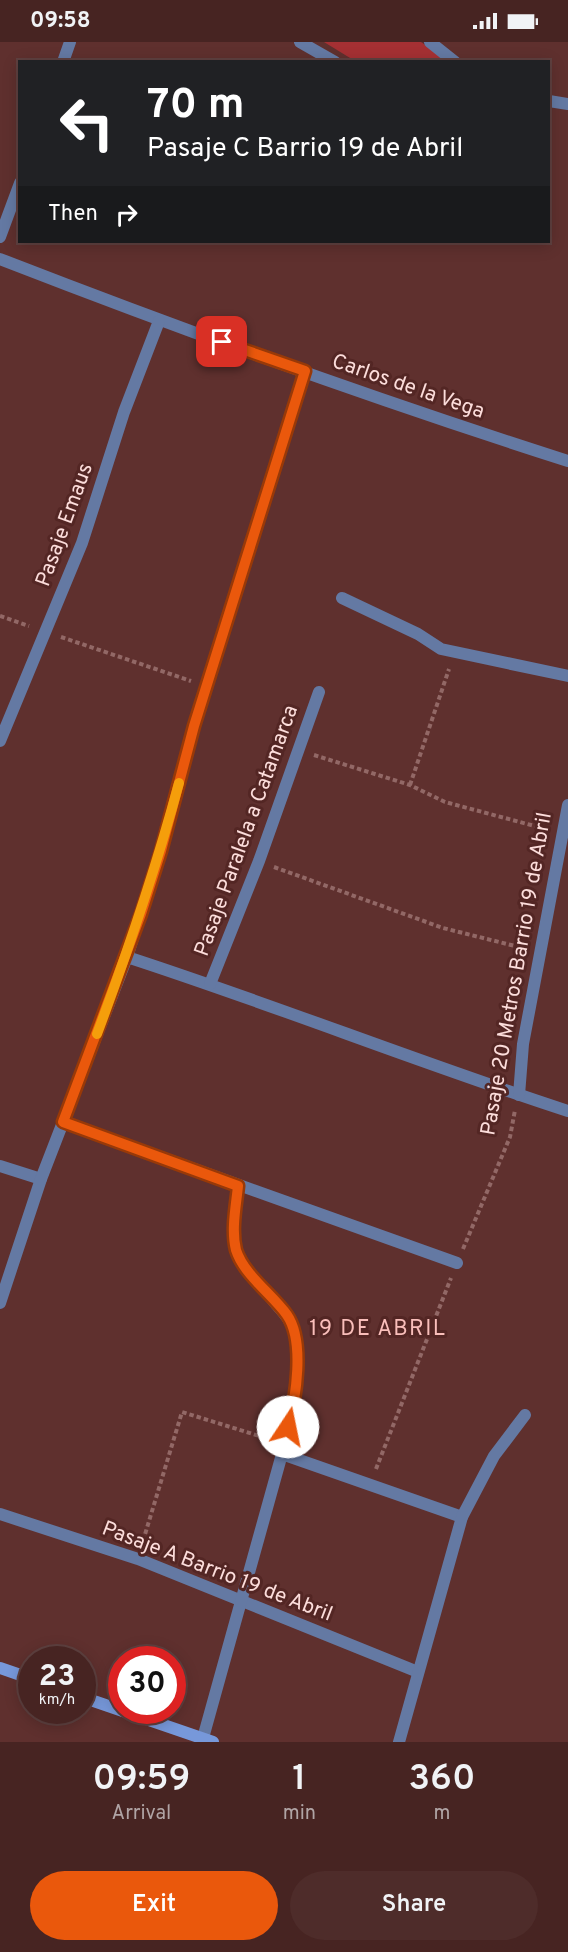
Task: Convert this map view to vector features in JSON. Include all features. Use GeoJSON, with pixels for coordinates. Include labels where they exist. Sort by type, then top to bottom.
{"type":"FeatureCollection","features":[{"type":"Feature","properties":{"kind":"main road"},"geometry":{"type":"LineString","coordinates":[[0,1668],[18,1674]]}},
{"type":"Feature","properties":{"kind":"main road"},"geometry":{"type":"LineString","coordinates":[[96,1702],[208,1740]]}},
{"type":"Feature","properties":{"kind":"street"},"geometry":{"type":"LineString","coordinates":[[64,60],[70,42]]}},
{"type":"Feature","properties":{"kind":"street"},"geometry":{"type":"LineString","coordinates":[[300,42],[332,60]]}},
{"type":"Feature","properties":{"kind":"street"},"geometry":{"type":"LineString","coordinates":[[430,42],[452,60]]}},
{"type":"Feature","properties":{"kind":"street"},"geometry":{"type":"LineString","coordinates":[[550,101],[568,104]]}},
{"type":"Feature","properties":{"kind":"street"},"geometry":{"type":"LineString","coordinates":[[0,237],[18,188]]}},
{"type":"Feature","properties":{"kind":"street","name":"Carlos de la Vega"},"geometry":{"type":"LineString","coordinates":[[0,259],[159,321],[305,371],[417,413],[568,461]]}},
{"type":"Feature","properties":{"kind":"street","name":"Pasaje Emaus"},"geometry":{"type":"LineString","coordinates":[[0,741],[82,543],[124,412],[159,321]]}},
{"type":"Feature","properties":{"kind":"street"},"geometry":{"type":"LineString","coordinates":[[0,1303],[41,1179],[127,957],[161,851],[194,726],[305,371]]}},
{"type":"Feature","properties":{"kind":"street"},"geometry":{"type":"LineString","coordinates":[[342,598],[454,654],[568,676]]}},
{"type":"Feature","properties":{"kind":"street","name":"Pasaje Paralela a Catamarca"},"geometry":{"type":"LineString","coordinates":[[210,984],[260,861],[319,692]]}},
{"type":"Feature","properties":{"kind":"street","name":"Pasaje 20 Metros Barrio 19 de Abril"},"geometry":{"type":"LineString","coordinates":[[519,1095],[523,1044],[568,805]]}},
{"type":"Feature","properties":{"kind":"street"},"geometry":{"type":"LineString","coordinates":[[127,957],[210,984],[568,1111]]}},
{"type":"Feature","properties":{"kind":"street"},"geometry":{"type":"LineString","coordinates":[[63,1122],[457,1263]]}},
{"type":"Feature","properties":{"kind":"street"},"geometry":{"type":"LineString","coordinates":[[0,1166],[41,1179]]}},
{"type":"Feature","properties":{"kind":"street"},"geometry":{"type":"LineString","coordinates":[[208,1740],[240,1599],[293,1411],[297,1368],[294,1331],[287,1315],[272,1300],[236,1249],[234,1225],[238,1186]]}},
{"type":"Feature","properties":{"kind":"street"},"geometry":{"type":"LineString","coordinates":[[399,1742],[462,1517],[494,1456],[525,1415]]}},
{"type":"Feature","properties":{"kind":"street"},"geometry":{"type":"LineString","coordinates":[[283,1449],[370,1484],[462,1517]]}},
{"type":"Feature","properties":{"kind":"street","name":"Pasaje A Barrio 19 de Abril"},"geometry":{"type":"LineString","coordinates":[[0,1514],[138,1559],[418,1672]]}},
{"type":"Feature","properties":{"kind":"path"},"geometry":{"type":"LineString","coordinates":[[0,616],[90,649],[208,687]]}},
{"type":"Feature","properties":{"kind":"path"},"geometry":{"type":"LineString","coordinates":[[410,785],[454,654]]}},
{"type":"Feature","properties":{"kind":"path"},"geometry":{"type":"LineString","coordinates":[[299,750],[410,785],[445,801],[561,833]]}},
{"type":"Feature","properties":{"kind":"path"},"geometry":{"type":"LineString","coordinates":[[260,861],[443,928],[540,952]]}},
{"type":"Feature","properties":{"kind":"path","name":"Pasaje 20 Metros Barrio 19 de Abril"},"geometry":{"type":"LineString","coordinates":[[370,1484],[457,1263],[510,1137],[519,1095]]}},
{"type":"Feature","properties":{"kind":"path"},"geometry":{"type":"LineString","coordinates":[[138,1559],[182,1412],[283,1449]]}},
{"type":"Feature","properties":{"kind":"shaded area"},"geometry":{"type":"Polygon","coordinates":[[[324,42],[421,42],[446,60],[353,60],[324,42]]]}},
{"type":"Feature","properties":{"kind":"slow traffic"},"geometry":{"type":"LineString","coordinates":[[97,1034],[127,957],[161,851],[179,783]]}},
{"type":"Feature","properties":{"kind":"district","name":"19 DE ABRIL"},"geometry":{"type":"Point","coordinates":[378,1329]}},
{"type":"Feature","properties":{"kind":"route"},"geometry":{"type":"LineString","coordinates":[[222,342],[305,371],[194,726],[161,851],[141,914],[127,957],[63,1122],[93,1131],[238,1186],[234,1225],[236,1249],[240,1258],[272,1300],[287,1315],[294,1331],[297,1368],[293,1411],[288,1427]]}}]}
